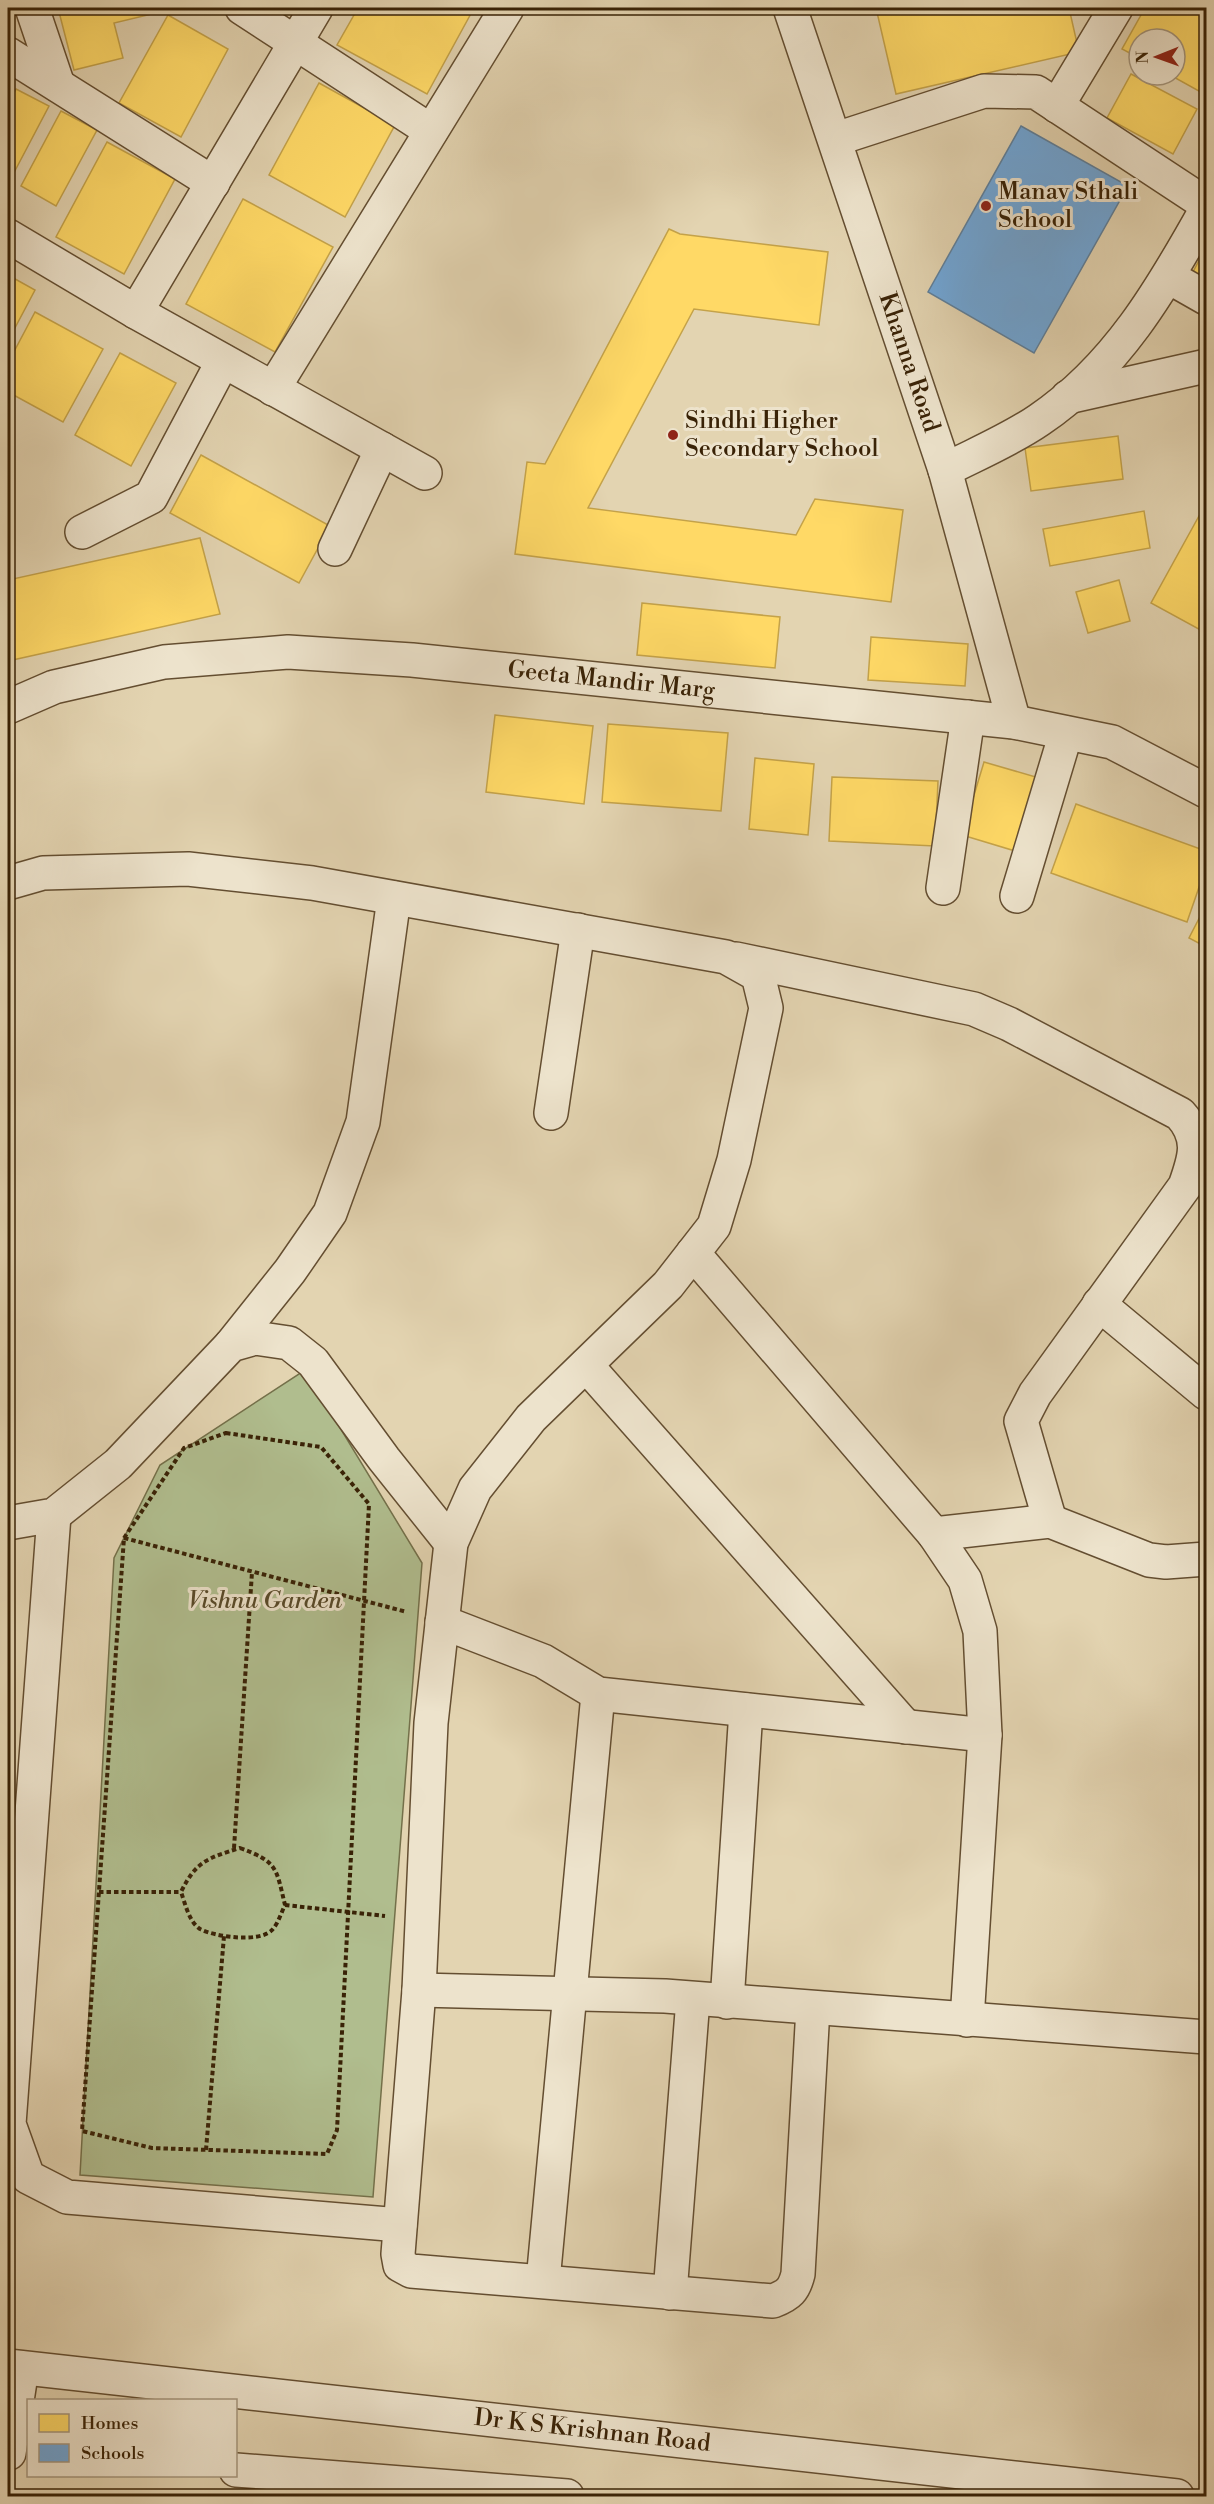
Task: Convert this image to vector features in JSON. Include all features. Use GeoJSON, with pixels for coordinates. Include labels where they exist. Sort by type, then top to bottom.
{"type":"FeatureCollection","features":[{"type":"Feature","properties":{"kind":"street"},"geometry":{"type":"LineString","coordinates":[[32,8],[58,86]]}},
{"type":"Feature","properties":{"kind":"street"},"geometry":{"type":"LineString","coordinates":[[242,8],[430,132]]}},
{"type":"Feature","properties":{"kind":"street"},"geometry":{"type":"LineString","coordinates":[[136,312],[316,8]]}},
{"type":"Feature","properties":{"kind":"street"},"geometry":{"type":"LineString","coordinates":[[273,389],[507,8]]}},
{"type":"Feature","properties":{"kind":"street","name":"Khanna Road"},"geometry":{"type":"LineString","coordinates":[[790,8],[836,139],[945,470],[1014,722]]}},
{"type":"Feature","properties":{"kind":"street"},"geometry":{"type":"LineString","coordinates":[[1057,106],[1116,8]]}},
{"type":"Feature","properties":{"kind":"street"},"geometry":{"type":"LineString","coordinates":[[8,54],[213,183]]}},
{"type":"Feature","properties":{"kind":"street"},"geometry":{"type":"LineString","coordinates":[[836,139],[984,91],[1035,92],[1206,204]]}},
{"type":"Feature","properties":{"kind":"street"},"geometry":{"type":"LineString","coordinates":[[945,470],[1039,420],[1115,354],[1169,277],[1206,210]]}},
{"type":"Feature","properties":{"kind":"street"},"geometry":{"type":"LineString","coordinates":[[8,236],[136,312],[425,473]]}},
{"type":"Feature","properties":{"kind":"street"},"geometry":{"type":"LineString","coordinates":[[1169,277],[1206,298]]}},
{"type":"Feature","properties":{"kind":"street"},"geometry":{"type":"LineString","coordinates":[[82,532],[151,497],[223,361]]}},
{"type":"Feature","properties":{"kind":"street"},"geometry":{"type":"LineString","coordinates":[[1065,398],[1206,366]]}},
{"type":"Feature","properties":{"kind":"street"},"geometry":{"type":"LineString","coordinates":[[334,549],[382,449]]}},
{"type":"Feature","properties":{"kind":"street","name":"Geeta Mandir Marg"},"geometry":{"type":"LineString","coordinates":[[8,707],[54,687],[164,662],[288,652],[412,660],[1014,722],[1112,742],[1206,791]]}},
{"type":"Feature","properties":{"kind":"street"},"geometry":{"type":"LineString","coordinates":[[943,888],[968,717]]}},
{"type":"Feature","properties":{"kind":"street"},"geometry":{"type":"LineString","coordinates":[[1017,896],[1066,733]]}},
{"type":"Feature","properties":{"kind":"street"},"geometry":{"type":"LineString","coordinates":[[8,883],[43,873],[188,868],[312,883],[726,957],[974,1010],[1009,1024],[1180,1114],[1192,1127],[1195,1145],[1193,1164],[1185,1186],[1035,1394],[1022,1421],[1050,1521]]}},
{"type":"Feature","properties":{"kind":"street"},"geometry":{"type":"LineString","coordinates":[[8,1523],[54,1515],[118,1464],[231,1345],[290,1271],[330,1213],[363,1122],[394,898]]}},
{"type":"Feature","properties":{"kind":"street"},"geometry":{"type":"LineString","coordinates":[[551,1113],[578,930]]}},
{"type":"Feature","properties":{"kind":"street"},"geometry":{"type":"LineString","coordinates":[[726,957],[758,975],[766,1008],[734,1160],[714,1226],[669,1285],[531,1418],[475,1489],[451,1543],[431,1723],[419,1990],[400,2225],[398,2254],[400,2265],[411,2271],[670,2293],[773,2301],[786,2297],[794,2289],[798,2274],[813,2008]]}},
{"type":"Feature","properties":{"kind":"street"},"geometry":{"type":"LineString","coordinates":[[693,1253],[934,1534],[965,1580],[974,1604],[980,1631],[985,1735],[967,2020]]}},
{"type":"Feature","properties":{"kind":"street"},"geometry":{"type":"LineString","coordinates":[[1098,1304],[1206,1393]]}},
{"type":"Feature","properties":{"kind":"street"},"geometry":{"type":"LineString","coordinates":[[231,1345],[255,1338],[289,1343],[313,1362],[384,1460],[451,1543]]}},
{"type":"Feature","properties":{"kind":"street"},"geometry":{"type":"LineString","coordinates":[[586,1365],[906,1727]]}},
{"type":"Feature","properties":{"kind":"street"},"geometry":{"type":"LineString","coordinates":[[54,1515],[8,2124],[28,2176],[67,2197],[400,2225]]}},
{"type":"Feature","properties":{"kind":"street"},"geometry":{"type":"LineString","coordinates":[[934,1534],[1050,1521],[1149,1560],[1166,1562],[1206,1559]]}},
{"type":"Feature","properties":{"kind":"street"},"geometry":{"type":"LineString","coordinates":[[442,1622],[543,1662],[598,1694],[985,1735]]}},
{"type":"Feature","properties":{"kind":"street"},"geometry":{"type":"LineString","coordinates":[[543,2281],[598,1694]]}},
{"type":"Feature","properties":{"kind":"street"},"geometry":{"type":"LineString","coordinates":[[727,2002],[746,1710]]}},
{"type":"Feature","properties":{"kind":"street"},"geometry":{"type":"LineString","coordinates":[[419,1990],[693,1999],[1206,2037]]}},
{"type":"Feature","properties":{"kind":"street"},"geometry":{"type":"LineString","coordinates":[[670,2293],[693,1999]]}},
{"type":"Feature","properties":{"kind":"street"},"geometry":{"type":"LineString","coordinates":[[15,2367],[15,2453]]}},
{"type":"Feature","properties":{"kind":"street","name":"Dr K S Krishnan Road"},"geometry":{"type":"LineString","coordinates":[[15,2367],[1177,2496]]}},
{"type":"Feature","properties":{"kind":"street"},"geometry":{"type":"LineString","coordinates":[[237,2470],[567,2496]]}},
{"type":"Feature","properties":{"kind":"path"},"geometry":{"type":"LineString","coordinates":[[226,1433],[321,1447],[369,1504],[337,2130],[327,2154],[152,2148],[82,2131],[123,1538],[184,1449],[226,1433]]}},
{"type":"Feature","properties":{"kind":"path"},"geometry":{"type":"LineString","coordinates":[[123,1538],[442,1622]]}},
{"type":"Feature","properties":{"kind":"path"},"geometry":{"type":"LineString","coordinates":[[234,1848],[252,1572]]}},
{"type":"Feature","properties":{"kind":"path"},"geometry":{"type":"LineString","coordinates":[[240,1848],[266,1857],[277,1872],[285,1905],[272,1931],[255,1938],[224,1936],[199,1928],[190,1915],[181,1892],[190,1873],[205,1859],[240,1848]]}},
{"type":"Feature","properties":{"kind":"path"},"geometry":{"type":"LineString","coordinates":[[99,1892],[181,1892]]}},
{"type":"Feature","properties":{"kind":"path"},"geometry":{"type":"LineString","coordinates":[[285,1905],[394,1917]]}},
{"type":"Feature","properties":{"kind":"path"},"geometry":{"type":"LineString","coordinates":[[206,2150],[224,1936]]}},
{"type":"Feature","properties":{"kind":"green space","name":"Vishnu Garden"},"geometry":{"type":"Polygon","coordinates":[[[305,1370],[422,1563],[373,2197],[80,2175],[114,1558],[160,1465],[305,1370]]]}},
{"type":"Feature","properties":{"kind":"building: Homes"},"geometry":{"type":"Polygon","coordinates":[[[58,8],[155,8],[156,13],[114,23],[123,58],[74,70],[58,8]]]}},
{"type":"Feature","properties":{"kind":"building: Homes"},"geometry":{"type":"Polygon","coordinates":[[[358,8],[474,8],[427,94],[337,45],[358,8]]]}},
{"type":"Feature","properties":{"kind":"building: Homes"},"geometry":{"type":"Polygon","coordinates":[[[876,8],[1069,8],[1079,52],[896,94],[876,8]]]}},
{"type":"Feature","properties":{"kind":"building: Homes"},"geometry":{"type":"Polygon","coordinates":[[[1145,8],[1194,8],[1206,14],[1206,95],[1187,84],[1187,27],[1134,27],[1145,8]]]}},
{"type":"Feature","properties":{"kind":"building: Homes"},"geometry":{"type":"Polygon","coordinates":[[[168,15],[228,49],[181,137],[119,103],[168,15]]]}},
{"type":"Feature","properties":{"kind":"building: Homes"},"geometry":{"type":"Polygon","coordinates":[[[1127,40],[1127,52],[1122,49],[1127,40]]]}},
{"type":"Feature","properties":{"kind":"building: Homes"},"geometry":{"type":"Polygon","coordinates":[[[1127,81],[1127,87],[1156,87],[1197,109],[1173,154],[1107,118],[1127,81]]]}},
{"type":"Feature","properties":{"kind":"building: Homes"},"geometry":{"type":"Polygon","coordinates":[[[319,83],[395,125],[345,217],[269,175],[319,83]]]}},
{"type":"Feature","properties":{"kind":"building: Homes"},"geometry":{"type":"Polygon","coordinates":[[[16,89],[49,106],[8,184],[8,105],[16,89]]]}},
{"type":"Feature","properties":{"kind":"building: Homes"},"geometry":{"type":"Polygon","coordinates":[[[61,111],[97,130],[56,206],[21,186],[61,111]]]}},
{"type":"Feature","properties":{"kind":"building: Homes"},"geometry":{"type":"Polygon","coordinates":[[[107,142],[175,179],[124,274],[56,237],[107,142]]]}},
{"type":"Feature","properties":{"kind":"building: Homes"},"geometry":{"type":"Polygon","coordinates":[[[243,199],[333,247],[275,352],[186,304],[243,199]]]}},
{"type":"Feature","properties":{"kind":"building: Homes"},"geometry":{"type":"Polygon","coordinates":[[[669,229],[680,234],[828,252],[819,325],[694,309],[588,508],[796,535],[815,499],[903,510],[891,602],[515,554],[527,462],[545,464],[669,229]]]}},
{"type":"Feature","properties":{"kind":"building: Homes"},"geometry":{"type":"Polygon","coordinates":[[[1206,247],[1206,280],[1193,272],[1206,247]]]}},
{"type":"Feature","properties":{"kind":"building: Homes"},"geometry":{"type":"Polygon","coordinates":[[[8,275],[35,290],[8,341],[8,275]]]}},
{"type":"Feature","properties":{"kind":"building: Homes"},"geometry":{"type":"Polygon","coordinates":[[[35,312],[103,349],[63,422],[8,392],[8,363],[35,312]]]}},
{"type":"Feature","properties":{"kind":"building: Homes"},"geometry":{"type":"Polygon","coordinates":[[[120,353],[176,383],[131,466],[75,435],[120,353]]]}},
{"type":"Feature","properties":{"kind":"building: Homes"},"geometry":{"type":"Polygon","coordinates":[[[1118,436],[1123,479],[1031,491],[1025,448],[1118,436]]]}},
{"type":"Feature","properties":{"kind":"building: Homes"},"geometry":{"type":"Polygon","coordinates":[[[201,455],[330,526],[299,583],[170,513],[201,455]]]}},
{"type":"Feature","properties":{"kind":"building: Homes"},"geometry":{"type":"Polygon","coordinates":[[[1144,511],[1150,548],[1050,566],[1043,529],[1144,511]]]}},
{"type":"Feature","properties":{"kind":"building: Homes"},"geometry":{"type":"Polygon","coordinates":[[[1199,516],[1206,520],[1206,633],[1151,603],[1199,516]]]}},
{"type":"Feature","properties":{"kind":"building: Homes"},"geometry":{"type":"Polygon","coordinates":[[[200,538],[220,614],[8,661],[8,580],[200,538]]]}},
{"type":"Feature","properties":{"kind":"building: Homes"},"geometry":{"type":"Polygon","coordinates":[[[1119,580],[1130,621],[1088,633],[1076,592],[1119,580]]]}},
{"type":"Feature","properties":{"kind":"building: Homes"},"geometry":{"type":"Polygon","coordinates":[[[642,603],[780,617],[775,668],[637,655],[642,603]]]}},
{"type":"Feature","properties":{"kind":"building: Homes"},"geometry":{"type":"Polygon","coordinates":[[[871,637],[968,644],[965,686],[868,680],[871,637]]]}},
{"type":"Feature","properties":{"kind":"building: Homes"},"geometry":{"type":"Polygon","coordinates":[[[495,715],[593,726],[584,804],[486,792],[495,715]]]}},
{"type":"Feature","properties":{"kind":"building: Homes"},"geometry":{"type":"Polygon","coordinates":[[[608,724],[728,733],[721,811],[602,802],[608,724]]]}},
{"type":"Feature","properties":{"kind":"building: Homes"},"geometry":{"type":"Polygon","coordinates":[[[755,758],[814,764],[808,835],[749,829],[755,758]]]}},
{"type":"Feature","properties":{"kind":"building: Homes"},"geometry":{"type":"Polygon","coordinates":[[[984,762],[1046,780],[1025,854],[962,835],[984,762]]]}},
{"type":"Feature","properties":{"kind":"building: Homes"},"geometry":{"type":"Polygon","coordinates":[[[832,777],[938,781],[935,846],[829,841],[832,777]]]}},
{"type":"Feature","properties":{"kind":"building: Homes"},"geometry":{"type":"Polygon","coordinates":[[[1076,804],[1206,851],[1206,867],[1187,922],[1051,873],[1076,804]]]}},
{"type":"Feature","properties":{"kind":"building: Homes"},"geometry":{"type":"Polygon","coordinates":[[[1206,905],[1206,947],[1189,938],[1206,905]]]}},
{"type":"Feature","properties":{"kind":"building: Schools"},"geometry":{"type":"Polygon","coordinates":[[[1021,126],[1128,186],[1034,353],[928,292],[1021,126]]]}},
{"type":"Feature","properties":{"kind":"place","name":"Manav Sthali School"},"geometry":{"type":"Point","coordinates":[986,206]}},
{"type":"Feature","properties":{"kind":"place","name":"Sindhi Higher Secondary School"},"geometry":{"type":"Point","coordinates":[673,435]}}]}
